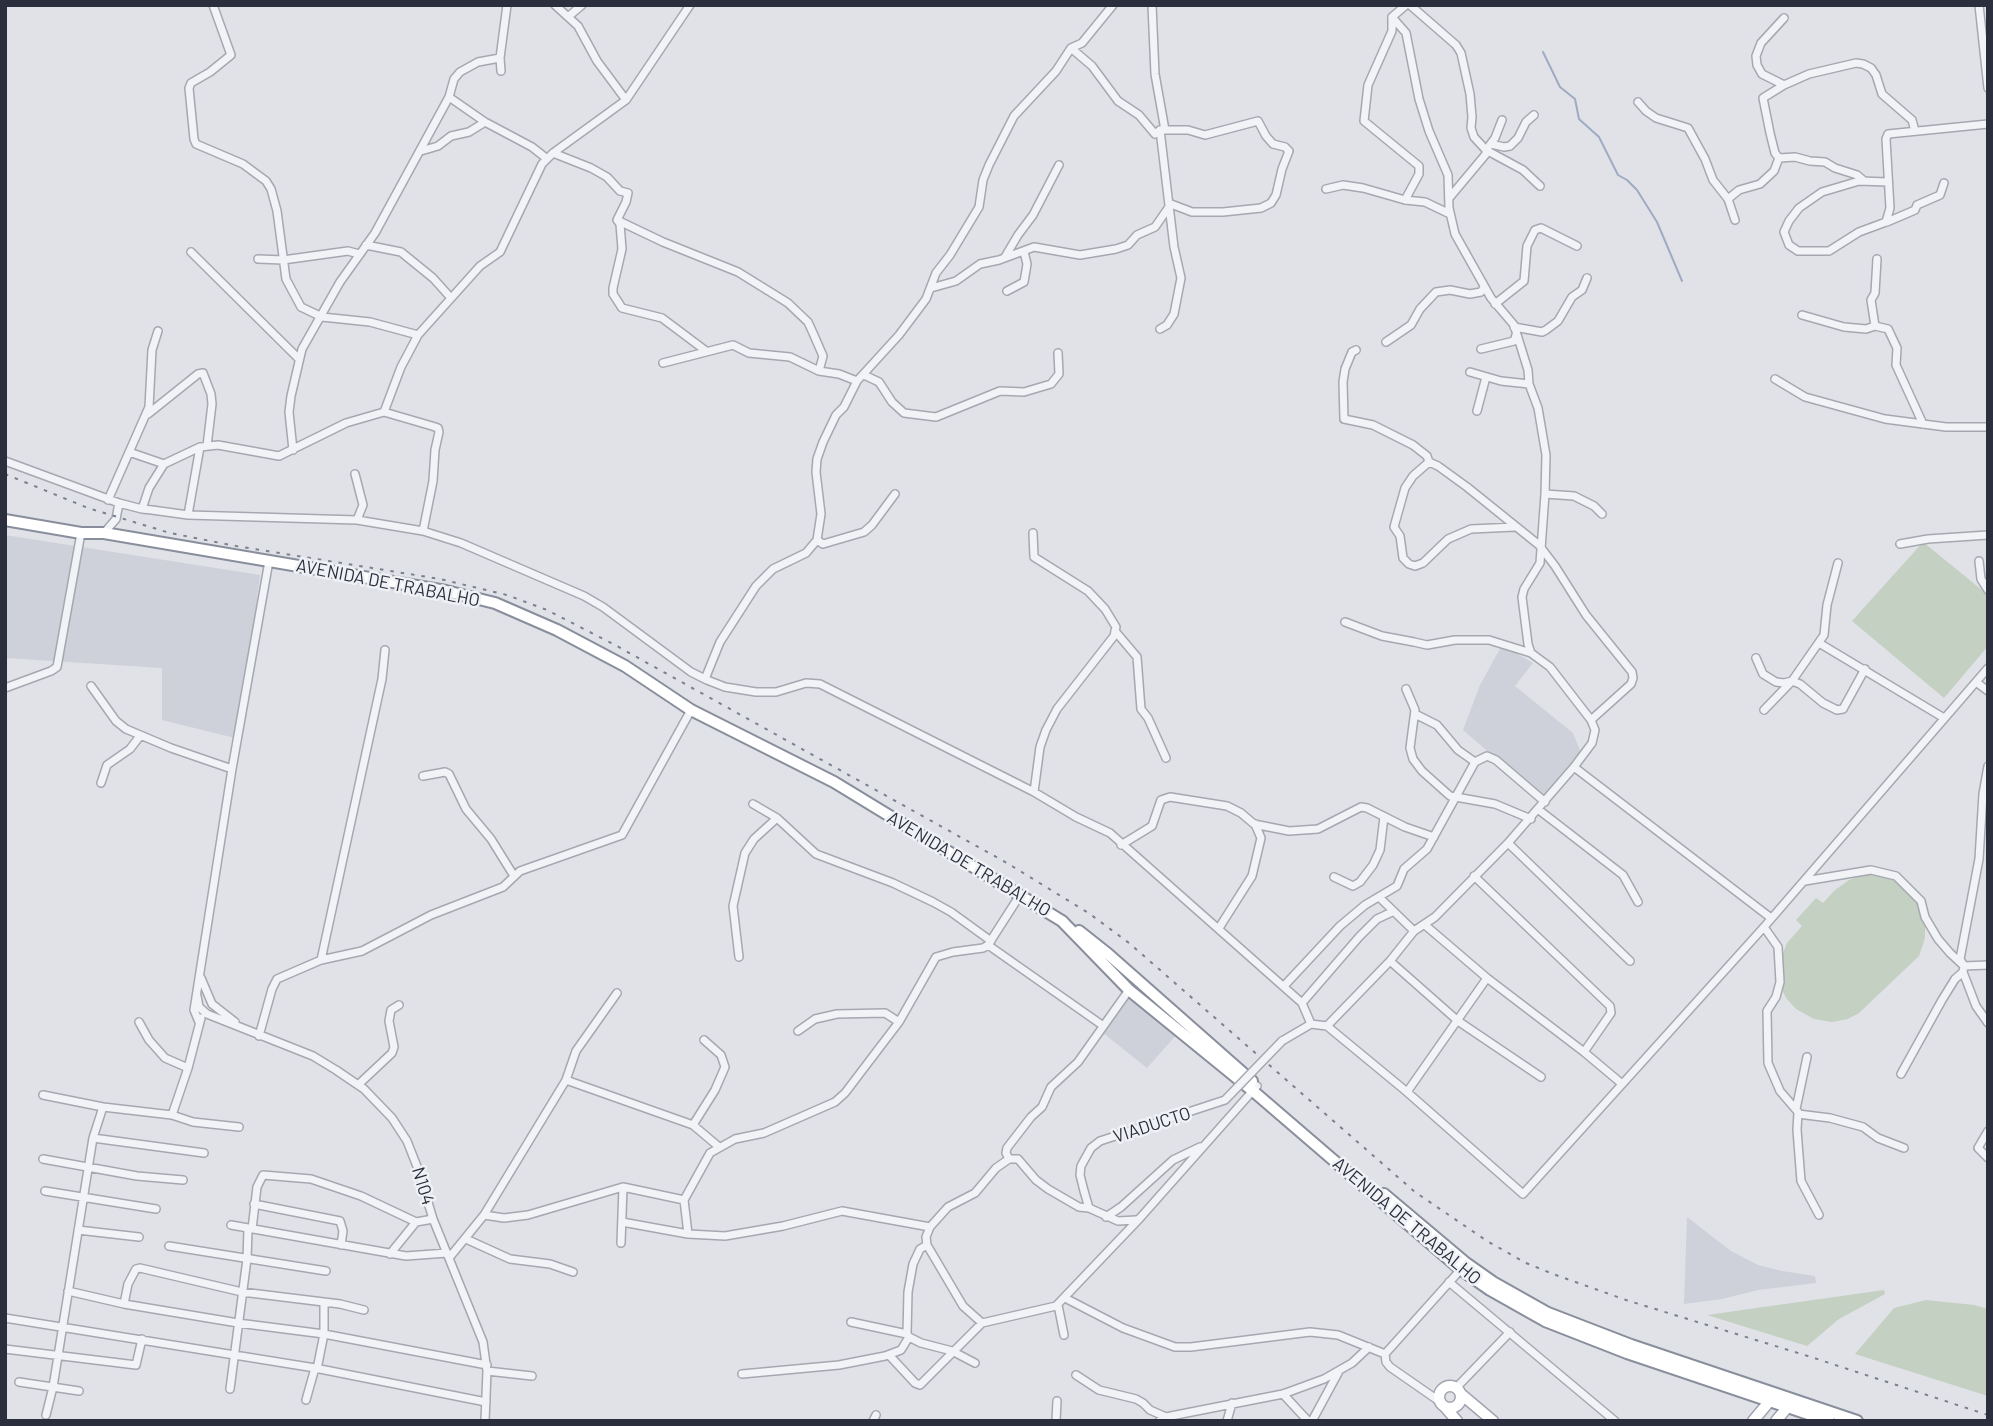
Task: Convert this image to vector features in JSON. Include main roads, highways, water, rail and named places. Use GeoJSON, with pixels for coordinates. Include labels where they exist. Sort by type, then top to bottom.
{"type":"FeatureCollection","features":[{"type":"Feature","properties":{"kind":"highway","name":"AVENIDA DE TRABALHO"},"geometry":{"type":"LineString","coordinates":[[5,520],[82,533],[104,533],[388,579],[495,603],[525,614],[625,666],[691,710],[834,782],[1062,921],[1108,954],[1210,1044],[1255,1088]]}},
{"type":"Feature","properties":{"kind":"highway","name":"AVENIDA DE TRABALHO"},"geometry":{"type":"LineString","coordinates":[[1062,921],[1129,990],[1255,1088],[1463,1266],[1547,1317],[1629,1349],[1791,1403],[1857,1421]]}},
{"type":"Feature","properties":{"kind":"highway","name":"AVENIDA DE TRABALHO"},"geometry":{"type":"LineString","coordinates":[[1791,1403],[1829,1421]]}},
{"type":"Feature","properties":{"kind":"main road"},"geometry":{"type":"LineString","coordinates":[[1457,1421],[1438,1395],[1442,1389],[1449,1386],[1493,1421]]}},
{"type":"Feature","properties":{"kind":"main road"},"geometry":{"type":"LineString","coordinates":[[1442,1404],[1450,1408],[1457,1406],[1458,1391]]}},
{"type":"Feature","properties":{"kind":"main road"},"geometry":{"type":"LineString","coordinates":[[1753,1421],[1773,1397]]}},
{"type":"Feature","properties":{"kind":"main road"},"geometry":{"type":"LineString","coordinates":[[1776,1421],[1791,1403]]}},
{"type":"Feature","properties":{"kind":"waterway"},"geometry":{"type":"LineString","coordinates":[[1543,52],[1560,87],[1575,99],[1579,119],[1599,137],[1618,175],[1637,190],[1657,222],[1682,281]]}},
{"type":"Feature","properties":{"kind":"railway"},"geometry":{"type":"LineString","coordinates":[[5,474],[88,508],[170,533],[440,579],[507,595],[547,610],[615,645],[1007,863],[1090,914],[1129,943],[1415,1192],[1487,1241],[1526,1263],[1626,1300],[1988,1415]]}}]}
